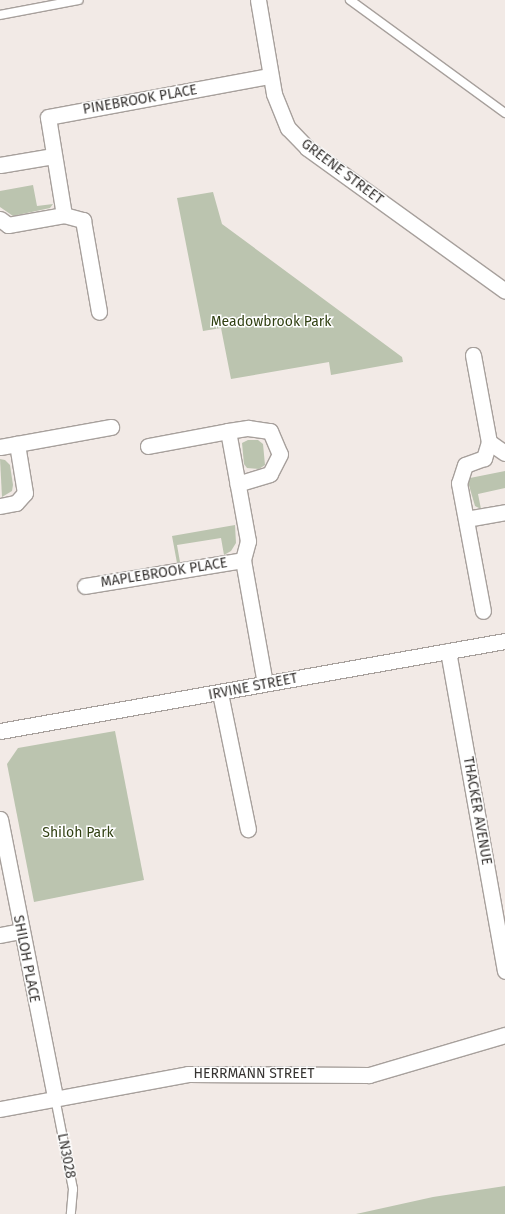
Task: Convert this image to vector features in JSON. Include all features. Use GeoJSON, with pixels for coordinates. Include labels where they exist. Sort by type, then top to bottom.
{"type":"FeatureCollection","features":[{"type":"Feature","properties":{"kind":"street","name":"GREENE STREET"},"geometry":{"type":"LineString","coordinates":[[258,0],[270,76],[280,112],[288,128],[297,139],[505,291]]}},
{"type":"Feature","properties":{"kind":"street","name":"PINEBROOK PLACE"},"geometry":{"type":"LineString","coordinates":[[64,215],[53,156],[48,117],[270,76]]}},
{"type":"Feature","properties":{"kind":"street"},"geometry":{"type":"LineString","coordinates":[[0,165],[53,156]]}},
{"type":"Feature","properties":{"kind":"street"},"geometry":{"type":"LineString","coordinates":[[0,219],[8,224],[64,215],[83,220],[99,312]]}},
{"type":"Feature","properties":{"kind":"street"},"geometry":{"type":"LineString","coordinates":[[473,355],[489,442],[484,458],[465,465],[459,483],[484,611]]}},
{"type":"Feature","properties":{"kind":"street"},"geometry":{"type":"LineString","coordinates":[[0,447],[111,428]]}},
{"type":"Feature","properties":{"kind":"street"},"geometry":{"type":"LineString","coordinates":[[148,446],[248,428],[270,431],[280,454],[270,474],[238,484]]}},
{"type":"Feature","properties":{"kind":"street","name":"MAPLEBROOK PLACE"},"geometry":{"type":"LineString","coordinates":[[228,431],[248,541],[243,560],[265,683]]}},
{"type":"Feature","properties":{"kind":"street"},"geometry":{"type":"LineString","coordinates":[[489,442],[505,453]]}},
{"type":"Feature","properties":{"kind":"street"},"geometry":{"type":"LineString","coordinates":[[0,506],[16,503],[25,493],[17,444]]}},
{"type":"Feature","properties":{"kind":"street"},"geometry":{"type":"LineString","coordinates":[[466,519],[505,512]]}},
{"type":"Feature","properties":{"kind":"street","name":"MAPLEBROOK PLACE"},"geometry":{"type":"LineString","coordinates":[[86,586],[243,560]]}},
{"type":"Feature","properties":{"kind":"street","name":"IRVINE STREET"},"geometry":{"type":"LineString","coordinates":[[0,732],[220,694],[265,683],[505,641]]}},
{"type":"Feature","properties":{"kind":"street","name":"THACKER AVENUE"},"geometry":{"type":"LineString","coordinates":[[448,651],[505,971]]}},
{"type":"Feature","properties":{"kind":"street"},"geometry":{"type":"LineString","coordinates":[[220,694],[248,829]]}},
{"type":"Feature","properties":{"kind":"street","name":"SHILOH PLACE"},"geometry":{"type":"LineString","coordinates":[[0,819],[20,931],[55,1098]]}},
{"type":"Feature","properties":{"kind":"street"},"geometry":{"type":"LineString","coordinates":[[0,935],[20,931]]}},
{"type":"Feature","properties":{"kind":"street","name":"HERRMANN STREET"},"geometry":{"type":"LineString","coordinates":[[0,1109],[188,1074],[369,1075],[505,1035]]}},
{"type":"Feature","properties":{"kind":"lane"},"geometry":{"type":"LineString","coordinates":[[0,15],[80,0]]}},
{"type":"Feature","properties":{"kind":"lane"},"geometry":{"type":"LineString","coordinates":[[350,0],[505,113]]}},
{"type":"Feature","properties":{"kind":"lane","name":"LN3028"},"geometry":{"type":"LineString","coordinates":[[55,1098],[73,1189],[71,1214]]}},
{"type":"Feature","properties":{"kind":"green space"},"geometry":{"type":"Polygon","coordinates":[[[33,185],[37,206],[53,204],[50,208],[13,216],[0,207],[0,191],[33,185]]]}},
{"type":"Feature","properties":{"kind":"green space","name":"Meadowbrook Park"},"geometry":{"type":"Polygon","coordinates":[[[213,192],[222,224],[402,357],[403,362],[331,375],[329,362],[231,379],[221,328],[203,331],[177,198],[213,192]]]}},
{"type":"Feature","properties":{"kind":"green space"},"geometry":{"type":"Polygon","coordinates":[[[248,440],[258,440],[263,444],[265,465],[259,469],[247,468],[244,464],[242,443],[248,440]]]}},
{"type":"Feature","properties":{"kind":"green space"},"geometry":{"type":"Polygon","coordinates":[[[0,459],[5,460],[10,465],[13,485],[12,491],[2,497],[0,459]]]}},
{"type":"Feature","properties":{"kind":"green space"},"geometry":{"type":"Polygon","coordinates":[[[505,471],[505,488],[478,494],[481,509],[475,506],[468,482],[470,478],[505,471]]]}},
{"type":"Feature","properties":{"kind":"green space"},"geometry":{"type":"Polygon","coordinates":[[[235,525],[236,543],[231,551],[224,555],[221,538],[177,545],[180,562],[177,563],[172,536],[235,525]]]}},
{"type":"Feature","properties":{"kind":"green space","name":"Shiloh Park"},"geometry":{"type":"Polygon","coordinates":[[[115,731],[144,880],[34,902],[7,764],[18,748],[115,731]]]}},
{"type":"Feature","properties":{"kind":"green space"},"geometry":{"type":"Polygon","coordinates":[[[505,1186],[505,1214],[356,1214],[433,1197],[505,1186]]]}}]}
